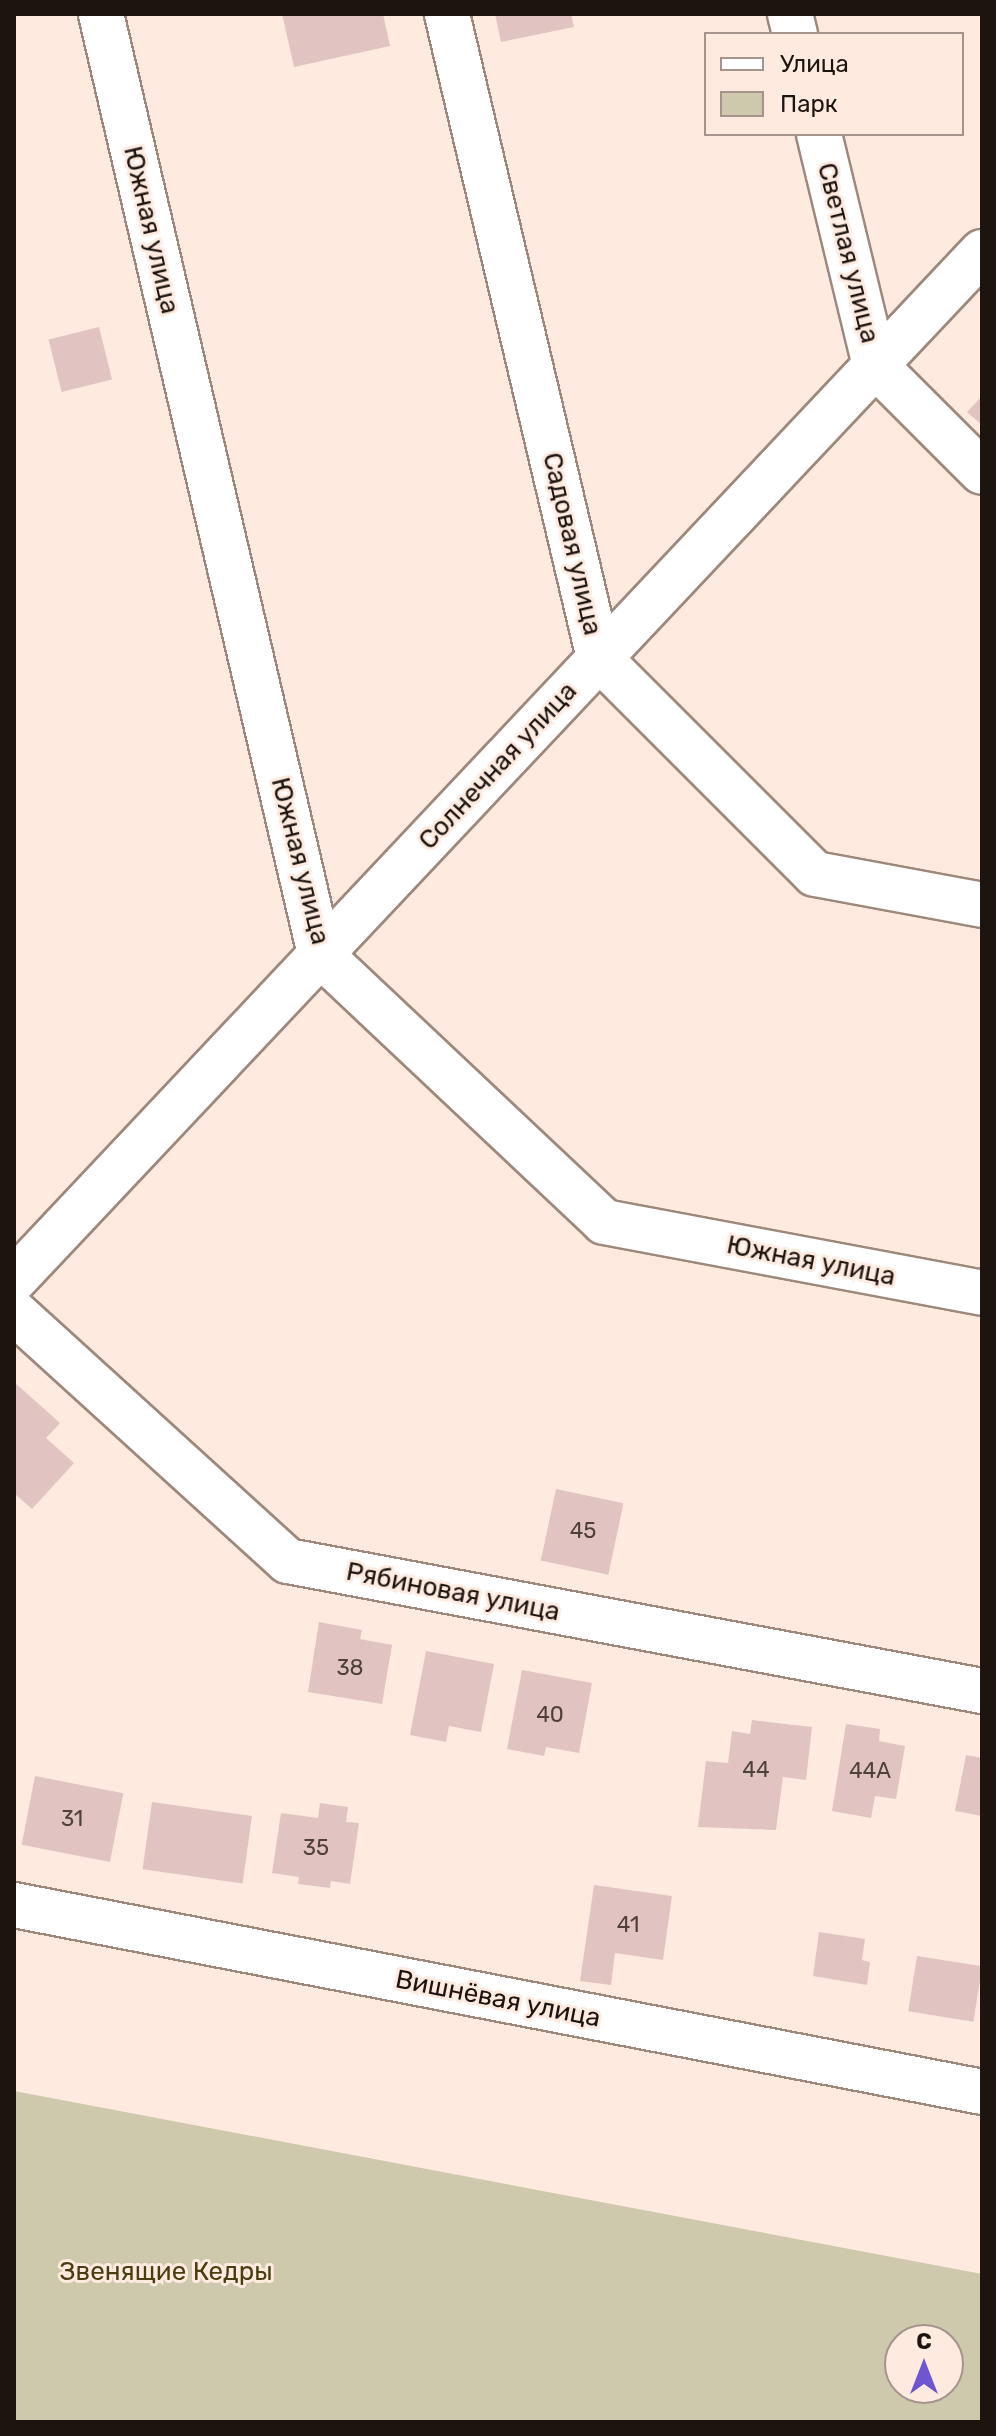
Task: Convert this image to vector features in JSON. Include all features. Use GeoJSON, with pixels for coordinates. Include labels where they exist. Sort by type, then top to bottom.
{"type":"FeatureCollection","features":[{"type":"Feature","properties":{"kind":"street","name":"Южная улица"},"geometry":{"type":"LineString","coordinates":[[101,14],[320,954],[604,1222],[982,1293]]}},
{"type":"Feature","properties":{"kind":"street","name":"Садовая улица"},"geometry":{"type":"LineString","coordinates":[[447,14],[599,658],[815,874],[982,905]]}},
{"type":"Feature","properties":{"kind":"street","name":"Светлая улица"},"geometry":{"type":"LineString","coordinates":[[819,136],[875,365],[982,472]]}},
{"type":"Feature","properties":{"kind":"street","name":"Солнечная улица"},"geometry":{"type":"LineString","coordinates":[[14,1280],[982,252]]}},
{"type":"Feature","properties":{"kind":"street","name":"Рябиновая улица"},"geometry":{"type":"LineString","coordinates":[[14,1312],[288,1561],[982,1691]]}},
{"type":"Feature","properties":{"kind":"street","name":"Вишнёвая улица"},"geometry":{"type":"LineString","coordinates":[[14,1905],[982,2092]]}},
{"type":"Feature","properties":{"kind":"green space","name":"Звенящие Кедры"},"geometry":{"type":"Polygon","coordinates":[[[14,2091],[982,2274],[982,2422],[14,2422],[14,2091]]]}},
{"type":"Feature","properties":{"kind":"building"},"geometry":{"type":"Polygon","coordinates":[[[282,14],[383,14],[390,46],[294,67],[282,14]]]}},
{"type":"Feature","properties":{"kind":"building"},"geometry":{"type":"Polygon","coordinates":[[[495,14],[571,14],[574,27],[501,42],[495,14]]]}},
{"type":"Feature","properties":{"kind":"building"},"geometry":{"type":"Polygon","coordinates":[[[99,327],[112,379],[62,392],[49,340],[99,327]]]}},
{"type":"Feature","properties":{"kind":"building"},"geometry":{"type":"Polygon","coordinates":[[[982,396],[982,425],[967,412],[982,396]]]}},
{"type":"Feature","properties":{"kind":"building"},"geometry":{"type":"Polygon","coordinates":[[[14,1382],[60,1423],[46,1438],[74,1463],[32,1509],[14,1493],[14,1382]]]}},
{"type":"Feature","properties":{"kind":"building"},"geometry":{"type":"Polygon","coordinates":[[[556,1489],[623,1503],[608,1575],[541,1560],[556,1489]]]}},
{"type":"Feature","properties":{"kind":"building"},"geometry":{"type":"Polygon","coordinates":[[[319,1622],[362,1630],[360,1639],[392,1645],[382,1704],[308,1692],[319,1622]]]}},
{"type":"Feature","properties":{"kind":"building"},"geometry":{"type":"Polygon","coordinates":[[[426,1651],[494,1664],[481,1732],[449,1726],[446,1742],[410,1735],[426,1651]]]}},
{"type":"Feature","properties":{"kind":"building"},"geometry":{"type":"Polygon","coordinates":[[[522,1670],[592,1683],[579,1753],[546,1747],[544,1756],[507,1749],[522,1670]]]}},
{"type":"Feature","properties":{"kind":"building"},"geometry":{"type":"Polygon","coordinates":[[[752,1720],[812,1727],[806,1780],[783,1777],[776,1830],[698,1827],[706,1761],[728,1763],[732,1731],[750,1734],[752,1720]]]}},
{"type":"Feature","properties":{"kind":"building"},"geometry":{"type":"Polygon","coordinates":[[[846,1724],[880,1729],[879,1741],[905,1746],[896,1799],[875,1796],[871,1818],[832,1811],[846,1724]]]}},
{"type":"Feature","properties":{"kind":"building"},"geometry":{"type":"Polygon","coordinates":[[[966,1755],[982,1758],[982,1816],[955,1811],[966,1755]]]}},
{"type":"Feature","properties":{"kind":"building"},"geometry":{"type":"Polygon","coordinates":[[[35,1776],[123,1793],[110,1862],[22,1845],[35,1776]]]}},
{"type":"Feature","properties":{"kind":"building"},"geometry":{"type":"Polygon","coordinates":[[[152,1802],[252,1816],[243,1883],[143,1869],[152,1802]]]}},
{"type":"Feature","properties":{"kind":"building"},"geometry":{"type":"Polygon","coordinates":[[[320,1803],[348,1807],[346,1822],[359,1823],[350,1884],[331,1881],[330,1888],[298,1884],[299,1877],[272,1873],[281,1813],[318,1818],[320,1803]]]}},
{"type":"Feature","properties":{"kind":"building"},"geometry":{"type":"Polygon","coordinates":[[[594,1885],[672,1896],[663,1960],[615,1953],[611,1985],[580,1981],[594,1885]]]}},
{"type":"Feature","properties":{"kind":"building"},"geometry":{"type":"Polygon","coordinates":[[[819,1932],[865,1939],[862,1960],[870,1962],[867,1985],[813,1976],[819,1932]]]}},
{"type":"Feature","properties":{"kind":"building"},"geometry":{"type":"Polygon","coordinates":[[[917,1956],[982,1966],[973,2022],[908,2011],[917,1956]]]}}]}
